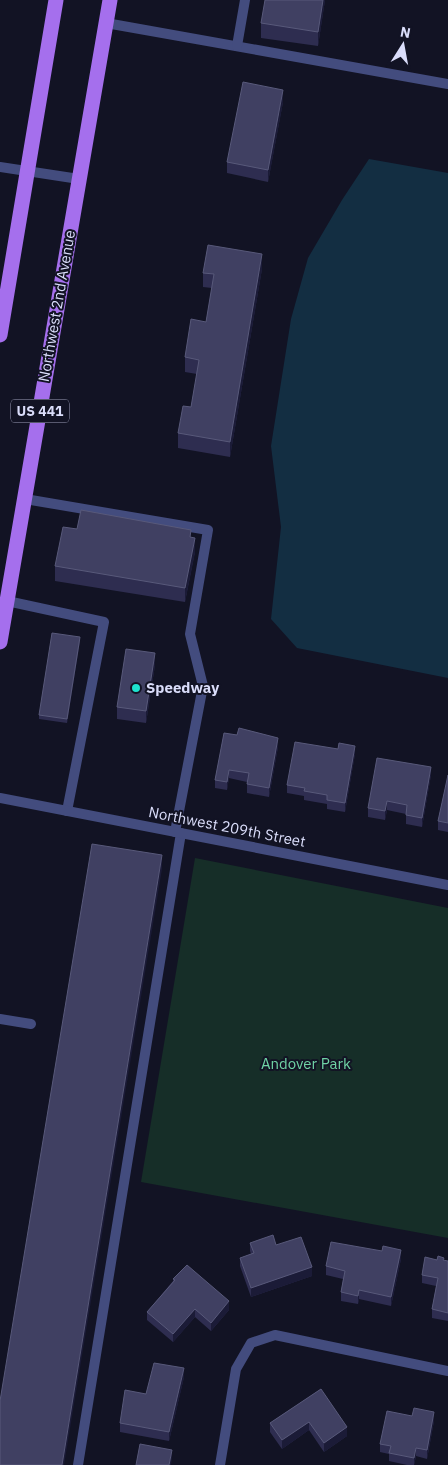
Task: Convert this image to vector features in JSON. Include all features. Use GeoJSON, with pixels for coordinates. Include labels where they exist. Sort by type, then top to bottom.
{"type":"FeatureCollection","features":[{"type":"Feature","properties":{"kind":"main road"},"geometry":{"type":"LineString","coordinates":[[0,335],[56,0]]}},
{"type":"Feature","properties":{"kind":"main road","name":"Northwest 2nd Avenue"},"geometry":{"type":"LineString","coordinates":[[0,642],[110,0]]}},
{"type":"Feature","properties":{"kind":"street"},"geometry":{"type":"LineString","coordinates":[[237,46],[245,0]]}},
{"type":"Feature","properties":{"kind":"street"},"geometry":{"type":"LineString","coordinates":[[106,23],[448,84]]}},
{"type":"Feature","properties":{"kind":"street"},"geometry":{"type":"LineString","coordinates":[[0,166],[79,179]]}},
{"type":"Feature","properties":{"kind":"street"},"geometry":{"type":"LineString","coordinates":[[25,499],[208,530],[190,634],[203,686],[78,1465]]}},
{"type":"Feature","properties":{"kind":"street"},"geometry":{"type":"LineString","coordinates":[[7,601],[104,622],[67,811]]}},
{"type":"Feature","properties":{"kind":"street","name":"Northwest 209th Street"},"geometry":{"type":"LineString","coordinates":[[0,798],[448,885]]}},
{"type":"Feature","properties":{"kind":"street"},"geometry":{"type":"LineString","coordinates":[[0,1019],[31,1024]]}},
{"type":"Feature","properties":{"kind":"street"},"geometry":{"type":"LineString","coordinates":[[220,1465],[236,1369],[251,1343],[275,1334],[448,1371]]}},
{"type":"Feature","properties":{"kind":"green space","name":"Andover Park"},"geometry":{"type":"Polygon","coordinates":[[[195,858],[448,908],[448,1238],[141,1182],[195,858]]]}},
{"type":"Feature","properties":{"kind":"water"},"geometry":{"type":"Polygon","coordinates":[[[369,159],[448,173],[448,678],[297,648],[271,619],[281,527],[271,446],[291,319],[308,258],[369,159]]]}},
{"type":"Feature","properties":{"kind":"building"},"geometry":{"type":"Polygon","coordinates":[[[265,0],[323,0],[318,32],[261,23],[265,0]]]}},
{"type":"Feature","properties":{"kind":"building"},"geometry":{"type":"Polygon","coordinates":[[[243,82],[283,90],[268,170],[227,162],[243,82]]]}},
{"type":"Feature","properties":{"kind":"building"},"geometry":{"type":"Polygon","coordinates":[[[208,245],[262,254],[230,442],[178,433],[183,406],[191,407],[199,360],[185,357],[191,319],[206,322],[214,274],[203,273],[208,245]]]}},
{"type":"Feature","properties":{"kind":"building"},"geometry":{"type":"Polygon","coordinates":[[[81,510],[191,530],[190,537],[195,538],[185,588],[55,566],[63,527],[77,529],[81,510]]]}},
{"type":"Feature","properties":{"kind":"building"},"geometry":{"type":"Polygon","coordinates":[[[52,633],[80,637],[67,719],[39,715],[52,633]]]}},
{"type":"Feature","properties":{"kind":"building"},"geometry":{"type":"Polygon","coordinates":[[[126,649],[155,653],[146,711],[117,707],[126,649]]]}},
{"type":"Feature","properties":{"kind":"building"},"geometry":{"type":"Polygon","coordinates":[[[239,728],[278,738],[269,788],[247,784],[249,773],[229,770],[227,782],[215,780],[224,733],[237,735],[239,728]]]}},
{"type":"Feature","properties":{"kind":"building"},"geometry":{"type":"Polygon","coordinates":[[[295,742],[338,749],[339,743],[355,746],[345,803],[327,800],[327,795],[304,791],[305,788],[287,785],[295,742]]]}},
{"type":"Feature","properties":{"kind":"building"},"geometry":{"type":"Polygon","coordinates":[[[377,758],[431,767],[422,818],[406,815],[407,805],[387,801],[385,811],[368,808],[377,758]]]}},
{"type":"Feature","properties":{"kind":"building"},"geometry":{"type":"Polygon","coordinates":[[[448,775],[448,823],[438,821],[448,775]]]}},
{"type":"Feature","properties":{"kind":"building"},"geometry":{"type":"Polygon","coordinates":[[[92,844],[162,855],[62,1465],[0,1465],[0,1401],[92,844]]]}},
{"type":"Feature","properties":{"kind":"building"},"geometry":{"type":"Polygon","coordinates":[[[273,1235],[276,1245],[301,1237],[312,1267],[251,1288],[240,1258],[254,1253],[250,1243],[273,1235]]]}},
{"type":"Feature","properties":{"kind":"building"},"geometry":{"type":"Polygon","coordinates":[[[331,1242],[382,1251],[383,1246],[401,1250],[391,1297],[359,1290],[358,1296],[341,1292],[345,1271],[326,1266],[331,1242]]]}},
{"type":"Feature","properties":{"kind":"building"},"geometry":{"type":"Polygon","coordinates":[[[438,1256],[448,1261],[448,1313],[432,1309],[438,1278],[422,1275],[425,1257],[437,1260],[438,1256]]]}},
{"type":"Feature","properties":{"kind":"building"},"geometry":{"type":"Polygon","coordinates":[[[187,1265],[229,1301],[211,1323],[195,1309],[173,1334],[147,1312],[175,1280],[173,1279],[187,1265]]]}},
{"type":"Feature","properties":{"kind":"building"},"geometry":{"type":"Polygon","coordinates":[[[154,1363],[184,1368],[169,1432],[120,1423],[125,1390],[146,1394],[154,1363]]]}},
{"type":"Feature","properties":{"kind":"building"},"geometry":{"type":"Polygon","coordinates":[[[321,1389],[347,1427],[324,1443],[309,1422],[282,1440],[270,1423],[321,1389]]]}},
{"type":"Feature","properties":{"kind":"building"},"geometry":{"type":"Polygon","coordinates":[[[414,1408],[434,1412],[427,1450],[416,1448],[414,1458],[389,1453],[391,1446],[380,1444],[387,1411],[412,1416],[414,1408]]]}},
{"type":"Feature","properties":{"kind":"building"},"geometry":{"type":"Polygon","coordinates":[[[140,1444],[172,1450],[169,1465],[136,1465],[140,1444]]]}},
{"type":"Feature","properties":{"kind":"place","name":"Speedway"},"geometry":{"type":"Point","coordinates":[136,688]}}]}
